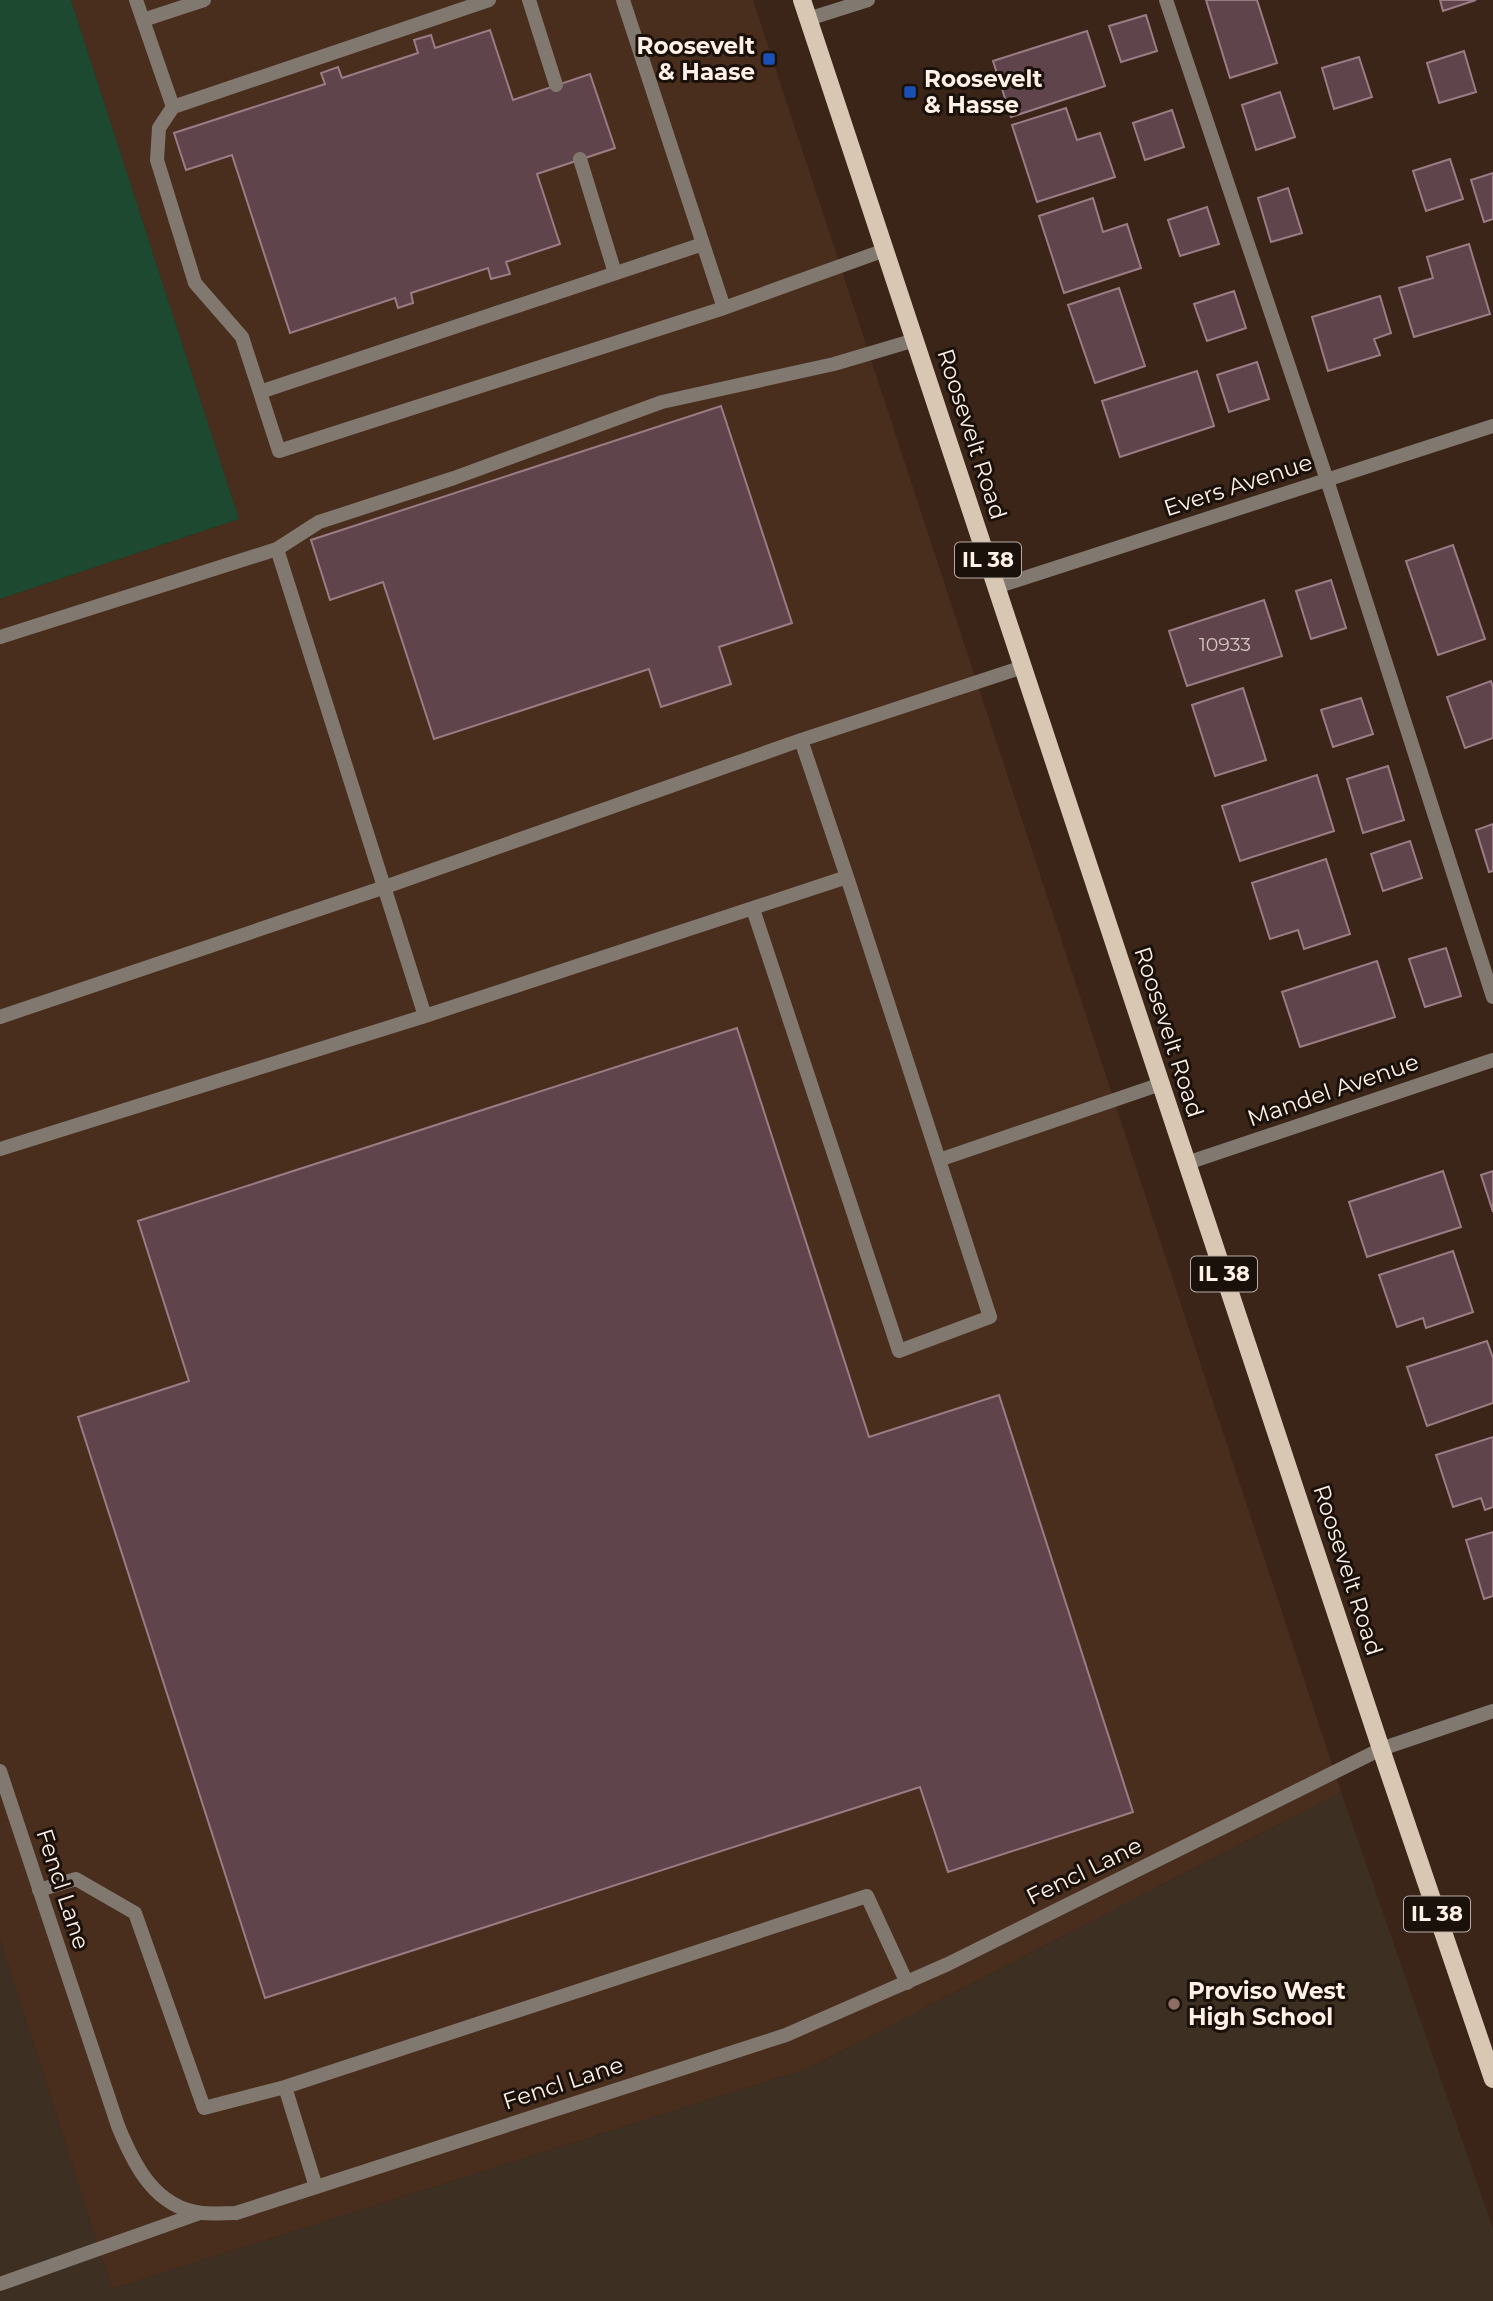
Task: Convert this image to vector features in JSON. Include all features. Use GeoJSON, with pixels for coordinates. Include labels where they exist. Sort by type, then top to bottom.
{"type":"FeatureCollection","features":[{"type":"Feature","properties":{"kind":"main road","name":"Roosevelt Road"},"geometry":{"type":"LineString","coordinates":[[802,0],[1381,1749],[1493,2079]]}},
{"type":"Feature","properties":{"kind":"street"},"geometry":{"type":"LineString","coordinates":[[136,0],[173,107]]}},
{"type":"Feature","properties":{"kind":"street"},"geometry":{"type":"LineString","coordinates":[[143,20],[204,0]]}},
{"type":"Feature","properties":{"kind":"street"},"geometry":{"type":"LineString","coordinates":[[489,0],[173,107],[159,128],[157,160],[195,284],[242,337],[279,451],[724,308],[885,250]]}},
{"type":"Feature","properties":{"kind":"street"},"geometry":{"type":"LineString","coordinates":[[528,0],[556,85]]}},
{"type":"Feature","properties":{"kind":"street"},"geometry":{"type":"LineString","coordinates":[[622,0],[724,308]]}},
{"type":"Feature","properties":{"kind":"street"},"geometry":{"type":"LineString","coordinates":[[808,19],[868,0]]}},
{"type":"Feature","properties":{"kind":"street"},"geometry":{"type":"LineString","coordinates":[[1166,0],[1326,480],[1493,998]]}},
{"type":"Feature","properties":{"kind":"street"},"geometry":{"type":"LineString","coordinates":[[579,159],[615,273]]}},
{"type":"Feature","properties":{"kind":"street"},"geometry":{"type":"LineString","coordinates":[[260,392],[703,244]]}},
{"type":"Feature","properties":{"kind":"street"},"geometry":{"type":"LineString","coordinates":[[0,637],[277,549],[319,522],[454,478],[662,402],[834,364],[915,340]]}},
{"type":"Feature","properties":{"kind":"street","name":"Evers Avenue"},"geometry":{"type":"LineString","coordinates":[[996,587],[1493,426]]}},
{"type":"Feature","properties":{"kind":"street"},"geometry":{"type":"LineString","coordinates":[[277,549],[425,1016]]}},
{"type":"Feature","properties":{"kind":"street"},"geometry":{"type":"LineString","coordinates":[[0,1017],[386,887],[801,740],[1023,667]]}},
{"type":"Feature","properties":{"kind":"street"},"geometry":{"type":"LineString","coordinates":[[753,909],[898,1351],[990,1317],[801,740]]}},
{"type":"Feature","properties":{"kind":"street"},"geometry":{"type":"LineString","coordinates":[[0,1150],[425,1016],[847,877]]}},
{"type":"Feature","properties":{"kind":"street","name":"Mandel Avenue"},"geometry":{"type":"LineString","coordinates":[[1187,1163],[1493,1060]]}},
{"type":"Feature","properties":{"kind":"street"},"geometry":{"type":"LineString","coordinates":[[939,1160],[1161,1084]]}},
{"type":"Feature","properties":{"kind":"street","name":"Fencl Lane"},"geometry":{"type":"LineString","coordinates":[[0,1771],[131,2159],[151,2187],[176,2204],[200,2213],[236,2213],[786,2035],[948,1964],[1381,1749],[1493,1711]]}},
{"type":"Feature","properties":{"kind":"street"},"geometry":{"type":"LineString","coordinates":[[39,1890],[76,1879],[135,1913],[204,2108],[285,2087],[867,1896],[907,1983]]}},
{"type":"Feature","properties":{"kind":"street"},"geometry":{"type":"LineString","coordinates":[[285,2087],[316,2187]]}},
{"type":"Feature","properties":{"kind":"street"},"geometry":{"type":"LineString","coordinates":[[0,2284],[200,2213]]}},
{"type":"Feature","properties":{"kind":"shaded area"},"geometry":{"type":"Polygon","coordinates":[[[71,0],[753,0],[1341,1792],[809,2068],[112,2289],[0,1939],[0,599],[239,519],[71,0]]]}},
{"type":"Feature","properties":{"kind":"shaded area","name":"Proviso West High School"},"geometry":{"type":"Polygon","coordinates":[[[1341,1792],[1493,2229],[1493,2301],[0,2301],[0,1939],[112,2289],[809,2068],[1341,1792]]]}},
{"type":"Feature","properties":{"kind":"green space"},"geometry":{"type":"Polygon","coordinates":[[[0,0],[71,0],[239,519],[0,599],[0,0]]]}},
{"type":"Feature","properties":{"kind":"building"},"geometry":{"type":"Polygon","coordinates":[[[1206,0],[1257,0],[1277,63],[1230,78],[1206,0]]]}},
{"type":"Feature","properties":{"kind":"building"},"geometry":{"type":"Polygon","coordinates":[[[1440,0],[1476,0],[1443,11],[1440,0]]]}},
{"type":"Feature","properties":{"kind":"building"},"geometry":{"type":"Polygon","coordinates":[[[1146,15],[1157,51],[1121,62],[1109,26],[1146,15]]]}},
{"type":"Feature","properties":{"kind":"building"},"geometry":{"type":"Polygon","coordinates":[[[490,30],[513,100],[590,74],[615,148],[537,174],[560,244],[506,262],[510,274],[491,279],[488,268],[411,293],[413,303],[398,308],[395,298],[290,333],[232,155],[186,170],[174,133],[325,84],[321,73],[338,67],[342,78],[418,53],[414,40],[431,35],[435,48],[490,30]]]}},
{"type":"Feature","properties":{"kind":"building"},"geometry":{"type":"Polygon","coordinates":[[[1087,31],[1105,86],[1011,117],[993,61],[1087,31]]]}},
{"type":"Feature","properties":{"kind":"building"},"geometry":{"type":"Polygon","coordinates":[[[1464,51],[1476,92],[1439,103],[1427,63],[1464,51]]]}},
{"type":"Feature","properties":{"kind":"building"},"geometry":{"type":"Polygon","coordinates":[[[1359,57],[1372,97],[1334,109],[1322,68],[1359,57]]]}},
{"type":"Feature","properties":{"kind":"building"},"geometry":{"type":"Polygon","coordinates":[[[1280,92],[1295,137],[1256,150],[1242,105],[1280,92]]]}},
{"type":"Feature","properties":{"kind":"building"},"geometry":{"type":"Polygon","coordinates":[[[1066,108],[1077,140],[1100,133],[1115,177],[1037,202],[1012,125],[1066,108]]]}},
{"type":"Feature","properties":{"kind":"building"},"geometry":{"type":"Polygon","coordinates":[[[1172,110],[1184,147],[1145,160],[1133,123],[1172,110]]]}},
{"type":"Feature","properties":{"kind":"building"},"geometry":{"type":"Polygon","coordinates":[[[1450,159],[1463,199],[1426,211],[1413,171],[1450,159]]]}},
{"type":"Feature","properties":{"kind":"building"},"geometry":{"type":"Polygon","coordinates":[[[1493,173],[1493,219],[1484,222],[1471,180],[1493,173]]]}},
{"type":"Feature","properties":{"kind":"building"},"geometry":{"type":"Polygon","coordinates":[[[1288,188],[1302,233],[1271,242],[1258,198],[1288,188]]]}},
{"type":"Feature","properties":{"kind":"building"},"geometry":{"type":"Polygon","coordinates":[[[1093,198],[1103,232],[1127,224],[1141,268],[1064,293],[1039,216],[1093,198]]]}},
{"type":"Feature","properties":{"kind":"building"},"geometry":{"type":"Polygon","coordinates":[[[1207,207],[1219,244],[1180,256],[1168,220],[1207,207]]]}},
{"type":"Feature","properties":{"kind":"building"},"geometry":{"type":"Polygon","coordinates":[[[1469,244],[1490,314],[1414,337],[1399,288],[1433,278],[1427,257],[1469,244]]]}},
{"type":"Feature","properties":{"kind":"building"},"geometry":{"type":"Polygon","coordinates":[[[1119,288],[1145,366],[1095,383],[1068,305],[1119,288]]]}},
{"type":"Feature","properties":{"kind":"building"},"geometry":{"type":"Polygon","coordinates":[[[1234,291],[1246,328],[1207,341],[1194,304],[1234,291]]]}},
{"type":"Feature","properties":{"kind":"building"},"geometry":{"type":"Polygon","coordinates":[[[1380,296],[1391,333],[1374,339],[1380,355],[1328,371],[1312,317],[1380,296]]]}},
{"type":"Feature","properties":{"kind":"building"},"geometry":{"type":"Polygon","coordinates":[[[1257,362],[1269,399],[1229,412],[1217,375],[1257,362]]]}},
{"type":"Feature","properties":{"kind":"building"},"geometry":{"type":"Polygon","coordinates":[[[1197,371],[1214,426],[1120,457],[1102,401],[1197,371]]]}},
{"type":"Feature","properties":{"kind":"building"},"geometry":{"type":"Polygon","coordinates":[[[721,406],[792,623],[719,647],[731,684],[661,707],[649,669],[434,739],[383,582],[330,600],[311,540],[721,406]]]}},
{"type":"Feature","properties":{"kind":"building"},"geometry":{"type":"Polygon","coordinates":[[[1453,545],[1485,639],[1438,655],[1406,561],[1453,545]]]}},
{"type":"Feature","properties":{"kind":"building"},"geometry":{"type":"Polygon","coordinates":[[[1331,580],[1346,628],[1311,639],[1296,591],[1331,580]]]}},
{"type":"Feature","properties":{"kind":"building"},"geometry":{"type":"Polygon","coordinates":[[[1264,600],[1282,656],[1187,686],[1169,631],[1264,600]]]}},
{"type":"Feature","properties":{"kind":"building"},"geometry":{"type":"Polygon","coordinates":[[[1491,681],[1493,738],[1465,748],[1447,697],[1491,681]]]}},
{"type":"Feature","properties":{"kind":"building"},"geometry":{"type":"Polygon","coordinates":[[[1243,688],[1266,760],[1215,776],[1192,705],[1243,688]]]}},
{"type":"Feature","properties":{"kind":"building"},"geometry":{"type":"Polygon","coordinates":[[[1361,698],[1373,734],[1333,747],[1321,710],[1361,698]]]}},
{"type":"Feature","properties":{"kind":"building"},"geometry":{"type":"Polygon","coordinates":[[[1388,766],[1404,820],[1363,833],[1347,779],[1388,766]]]}},
{"type":"Feature","properties":{"kind":"building"},"geometry":{"type":"Polygon","coordinates":[[[1317,775],[1334,831],[1240,861],[1222,806],[1317,775]]]}},
{"type":"Feature","properties":{"kind":"building"},"geometry":{"type":"Polygon","coordinates":[[[1493,824],[1493,871],[1489,872],[1476,830],[1493,824]]]}},
{"type":"Feature","properties":{"kind":"building"},"geometry":{"type":"Polygon","coordinates":[[[1410,841],[1422,878],[1383,891],[1371,854],[1410,841]]]}},
{"type":"Feature","properties":{"kind":"building"},"geometry":{"type":"Polygon","coordinates":[[[1326,859],[1350,934],[1304,949],[1298,930],[1270,939],[1252,883],[1326,859]]]}},
{"type":"Feature","properties":{"kind":"building"},"geometry":{"type":"Polygon","coordinates":[[[1446,948],[1461,996],[1425,1007],[1409,959],[1446,948]]]}},
{"type":"Feature","properties":{"kind":"building"},"geometry":{"type":"Polygon","coordinates":[[[1377,961],[1395,1017],[1300,1047],[1282,992],[1377,961]]]}},
{"type":"Feature","properties":{"kind":"building"},"geometry":{"type":"Polygon","coordinates":[[[737,1028],[869,1437],[999,1395],[1133,1812],[948,1872],[920,1787],[265,1998],[78,1417],[189,1381],[138,1221],[737,1028]]]}},
{"type":"Feature","properties":{"kind":"building"},"geometry":{"type":"Polygon","coordinates":[[[1443,1171],[1461,1227],[1367,1257],[1349,1202],[1443,1171]]]}},
{"type":"Feature","properties":{"kind":"building"},"geometry":{"type":"Polygon","coordinates":[[[1493,1171],[1493,1212],[1481,1175],[1493,1171]]]}},
{"type":"Feature","properties":{"kind":"building"},"geometry":{"type":"Polygon","coordinates":[[[1453,1251],[1473,1312],[1426,1328],[1423,1318],[1397,1327],[1379,1275],[1453,1251]]]}},
{"type":"Feature","properties":{"kind":"building"},"geometry":{"type":"Polygon","coordinates":[[[1487,1341],[1493,1358],[1493,1403],[1427,1426],[1407,1367],[1487,1341]]]}},
{"type":"Feature","properties":{"kind":"building"},"geometry":{"type":"Polygon","coordinates":[[[1493,1437],[1493,1507],[1485,1510],[1481,1498],[1453,1507],[1436,1455],[1493,1437]]]}},
{"type":"Feature","properties":{"kind":"building"},"geometry":{"type":"Polygon","coordinates":[[[1493,1532],[1493,1596],[1484,1599],[1466,1540],[1493,1532]]]}},
{"type":"Feature","properties":{"kind":"place","name":"Roosevelt & Haase"},"geometry":{"type":"Point","coordinates":[769,59]}},
{"type":"Feature","properties":{"kind":"place","name":"Roosevelt & Hasse"},"geometry":{"type":"Point","coordinates":[910,92]}},
{"type":"Feature","properties":{"kind":"place","name":"Proviso West High School"},"geometry":{"type":"Point","coordinates":[1174,2004]}}]}
